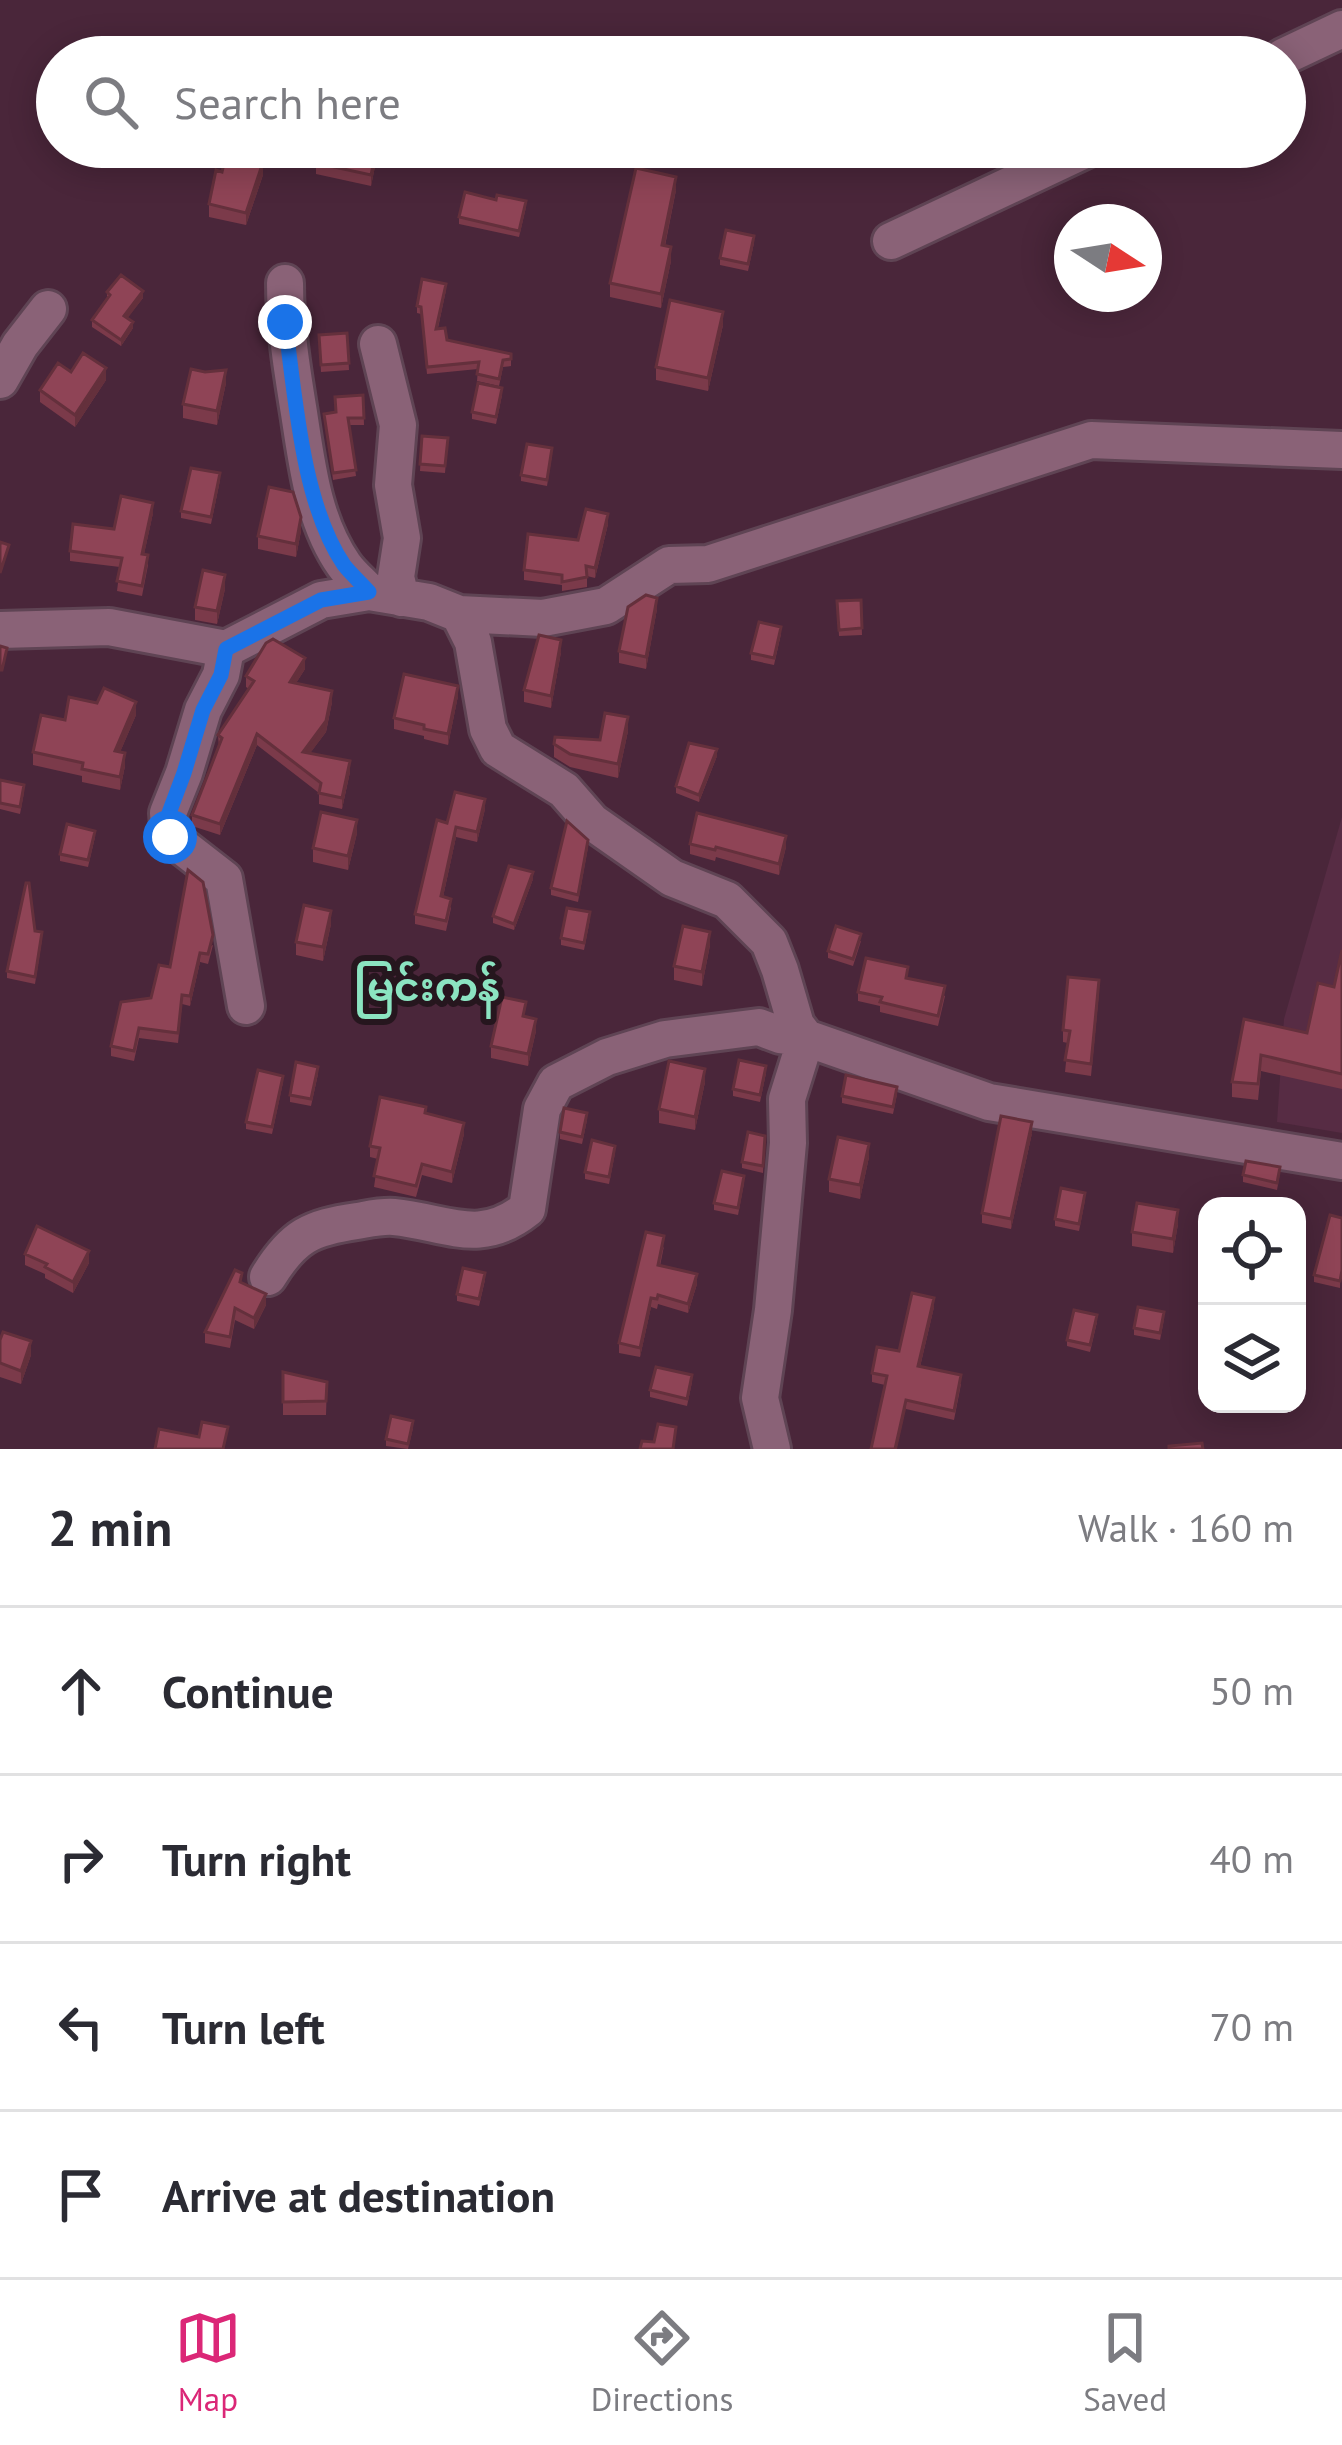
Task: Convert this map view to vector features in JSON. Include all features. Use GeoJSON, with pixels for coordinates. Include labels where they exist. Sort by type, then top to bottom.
{"type":"FeatureCollection","features":[{"type":"Feature","properties":{"kind":"street"},"geometry":{"type":"LineString","coordinates":[[1306,46],[1342,29]]}},
{"type":"Feature","properties":{"kind":"street"},"geometry":{"type":"LineString","coordinates":[[891,241],[1046,168]]}},
{"type":"Feature","properties":{"kind":"street"},"geometry":{"type":"LineString","coordinates":[[284,284],[287,339],[313,494],[344,565],[385,595]]}},
{"type":"Feature","properties":{"kind":"street"},"geometry":{"type":"LineString","coordinates":[[0,380],[47,308]]}},
{"type":"Feature","properties":{"kind":"street"},"geometry":{"type":"LineString","coordinates":[[378,344],[398,425],[393,485],[402,538],[396,577],[385,595]]}},
{"type":"Feature","properties":{"kind":"street"},"geometry":{"type":"LineString","coordinates":[[0,630],[109,627],[226,649],[321,600],[385,595],[429,602],[459,614],[543,617],[606,606],[669,565],[708,564],[1091,440],[1342,451]]}},
{"type":"Feature","properties":{"kind":"street"},"geometry":{"type":"LineString","coordinates":[[459,614],[473,642],[488,729],[498,749],[564,790],[592,822],[672,878],[727,900],[769,942],[796,1025],[806,1038]]}},
{"type":"Feature","properties":{"kind":"street"},"geometry":{"type":"LineString","coordinates":[[226,649],[221,675],[203,710],[169,813],[170,837],[224,879],[246,1006]]}},
{"type":"Feature","properties":{"kind":"street"},"geometry":{"type":"LineString","coordinates":[[268,1277],[282,1254],[323,1226],[390,1216],[469,1231],[508,1225],[527,1209],[542,1109],[556,1083],[607,1057],[665,1039],[759,1027],[806,1038],[989,1102],[1342,1162]]}},
{"type":"Feature","properties":{"kind":"street"},"geometry":{"type":"LineString","coordinates":[[772,1449],[760,1398],[788,1143],[788,1099],[806,1038]]}},
{"type":"Feature","properties":{"kind":"shaded area"},"geometry":{"type":"Polygon","coordinates":[[[1342,817],[1342,1133],[1277,1122],[1284,1019],[1342,817]]]}},
{"type":"Feature","properties":{"kind":"building"},"geometry":{"type":"Polygon","coordinates":[[[223,168],[261,168],[246,213],[209,204],[216,170],[223,168]]]}},
{"type":"Feature","properties":{"kind":"building"},"geometry":{"type":"Polygon","coordinates":[[[339,168],[372,168],[371,175],[339,168]]]}},
{"type":"Feature","properties":{"kind":"building"},"geometry":{"type":"Polygon","coordinates":[[[636,168],[676,177],[662,245],[671,247],[661,294],[610,283],[636,168]]]}},
{"type":"Feature","properties":{"kind":"building"},"geometry":{"type":"Polygon","coordinates":[[[465,192],[526,201],[519,231],[459,217],[465,192]]]}},
{"type":"Feature","properties":{"kind":"building"},"geometry":{"type":"Polygon","coordinates":[[[726,230],[754,236],[748,264],[720,258],[726,230]]]}},
{"type":"Feature","properties":{"kind":"building"},"geometry":{"type":"Polygon","coordinates":[[[121,275],[143,291],[124,316],[133,322],[121,340],[92,320],[121,275]]]}},
{"type":"Feature","properties":{"kind":"building"},"geometry":{"type":"Polygon","coordinates":[[[422,279],[446,284],[436,329],[445,328],[447,340],[511,354],[511,359],[503,360],[499,379],[477,374],[479,362],[427,367],[421,307],[417,306],[422,279]]]}},
{"type":"Feature","properties":{"kind":"building"},"geometry":{"type":"Polygon","coordinates":[[[670,300],[723,312],[708,378],[656,367],[670,300]]]}},
{"type":"Feature","properties":{"kind":"building"},"geometry":{"type":"Polygon","coordinates":[[[347,333],[349,363],[321,365],[319,335],[347,333]]]}},
{"type":"Feature","properties":{"kind":"building"},"geometry":{"type":"Polygon","coordinates":[[[83,353],[106,368],[75,415],[40,390],[58,363],[71,372],[83,353]]]}},
{"type":"Feature","properties":{"kind":"building"},"geometry":{"type":"Polygon","coordinates":[[[191,369],[226,370],[217,411],[183,404],[191,369]]]}},
{"type":"Feature","properties":{"kind":"building"},"geometry":{"type":"Polygon","coordinates":[[[478,383],[502,388],[496,417],[472,412],[478,383]]]}},
{"type":"Feature","properties":{"kind":"building"},"geometry":{"type":"Polygon","coordinates":[[[363,395],[364,418],[348,418],[356,470],[333,473],[324,414],[336,412],[335,397],[363,395]]]}},
{"type":"Feature","properties":{"kind":"building"},"geometry":{"type":"Polygon","coordinates":[[[422,436],[448,438],[445,466],[420,464],[422,436]]]}},
{"type":"Feature","properties":{"kind":"building"},"geometry":{"type":"Polygon","coordinates":[[[527,444],[552,448],[547,480],[521,475],[527,444]]]}},
{"type":"Feature","properties":{"kind":"building"},"geometry":{"type":"Polygon","coordinates":[[[191,468],[220,473],[211,517],[181,511],[191,468]]]}},
{"type":"Feature","properties":{"kind":"building"},"geometry":{"type":"Polygon","coordinates":[[[269,487],[293,492],[301,517],[296,544],[258,536],[269,487]]]}},
{"type":"Feature","properties":{"kind":"building"},"geometry":{"type":"Polygon","coordinates":[[[121,496],[153,503],[142,554],[148,555],[142,586],[117,581],[122,558],[70,551],[73,524],[114,529],[121,496]]]}},
{"type":"Feature","properties":{"kind":"building"},"geometry":{"type":"Polygon","coordinates":[[[586,509],[608,514],[595,568],[586,566],[587,577],[562,582],[562,575],[524,570],[528,534],[578,540],[586,509]]]}},
{"type":"Feature","properties":{"kind":"building"},"geometry":{"type":"Polygon","coordinates":[[[0,542],[9,545],[0,573],[0,542]]]}},
{"type":"Feature","properties":{"kind":"building"},"geometry":{"type":"Polygon","coordinates":[[[203,570],[225,575],[217,611],[195,607],[203,570]]]}},
{"type":"Feature","properties":{"kind":"building"},"geometry":{"type":"Polygon","coordinates":[[[646,595],[657,598],[646,657],[619,651],[628,607],[646,595]]]}},
{"type":"Feature","properties":{"kind":"building"},"geometry":{"type":"Polygon","coordinates":[[[861,600],[862,628],[839,630],[837,601],[861,600]]]}},
{"type":"Feature","properties":{"kind":"building"},"geometry":{"type":"Polygon","coordinates":[[[759,622],[781,627],[774,658],[751,653],[759,622]]]}},
{"type":"Feature","properties":{"kind":"building"},"geometry":{"type":"Polygon","coordinates":[[[539,635],[561,640],[551,696],[524,690],[539,635]]]}},
{"type":"Feature","properties":{"kind":"building"},"geometry":{"type":"Polygon","coordinates":[[[273,639],[305,658],[290,682],[332,691],[326,721],[303,752],[350,761],[342,798],[319,793],[321,783],[257,734],[220,824],[192,815],[222,738],[218,735],[254,681],[246,676],[273,639]]]}},
{"type":"Feature","properties":{"kind":"building"},"geometry":{"type":"Polygon","coordinates":[[[0,646],[7,648],[2,670],[0,670],[0,646]]]}},
{"type":"Feature","properties":{"kind":"building"},"geometry":{"type":"Polygon","coordinates":[[[404,674],[458,686],[448,734],[394,718],[404,674]]]}},
{"type":"Feature","properties":{"kind":"building"},"geometry":{"type":"Polygon","coordinates":[[[104,688],[136,702],[115,751],[125,753],[120,777],[33,752],[41,715],[65,720],[69,697],[97,703],[104,688]]]}},
{"type":"Feature","properties":{"kind":"building"},"geometry":{"type":"Polygon","coordinates":[[[605,713],[628,717],[618,764],[570,754],[554,744],[555,737],[600,740],[605,713]]]}},
{"type":"Feature","properties":{"kind":"building"},"geometry":{"type":"Polygon","coordinates":[[[689,743],[717,749],[699,795],[676,786],[689,743]]]}},
{"type":"Feature","properties":{"kind":"building"},"geometry":{"type":"Polygon","coordinates":[[[0,780],[24,785],[20,807],[0,803],[0,780]]]}},
{"type":"Feature","properties":{"kind":"building"},"geometry":{"type":"Polygon","coordinates":[[[455,792],[485,799],[477,832],[456,827],[441,896],[451,899],[446,921],[415,914],[437,820],[447,823],[455,792]]]}},
{"type":"Feature","properties":{"kind":"building"},"geometry":{"type":"Polygon","coordinates":[[[321,812],[357,820],[348,856],[313,848],[321,812]]]}},
{"type":"Feature","properties":{"kind":"building"},"geometry":{"type":"Polygon","coordinates":[[[697,813],[786,836],[779,864],[690,844],[697,813]]]}},
{"type":"Feature","properties":{"kind":"building"},"geometry":{"type":"Polygon","coordinates":[[[567,821],[588,840],[578,895],[551,888],[567,821]]]}},
{"type":"Feature","properties":{"kind":"building"},"geometry":{"type":"Polygon","coordinates":[[[67,824],[95,831],[88,860],[60,854],[67,824]]]}},
{"type":"Feature","properties":{"kind":"building"},"geometry":{"type":"Polygon","coordinates":[[[509,866],[533,872],[514,924],[493,916],[509,866]]]}},
{"type":"Feature","properties":{"kind":"building"},"geometry":{"type":"Polygon","coordinates":[[[188,870],[203,882],[213,935],[208,954],[200,953],[190,996],[182,995],[178,1033],[139,1028],[134,1051],[111,1046],[121,1002],[151,998],[159,965],[170,967],[188,870]]]}},
{"type":"Feature","properties":{"kind":"building"},"geometry":{"type":"Polygon","coordinates":[[[26,883],[35,931],[42,932],[35,977],[7,971],[26,883]]]}},
{"type":"Feature","properties":{"kind":"building"},"geometry":{"type":"Polygon","coordinates":[[[304,905],[331,911],[323,947],[296,942],[304,905]]]}},
{"type":"Feature","properties":{"kind":"building"},"geometry":{"type":"Polygon","coordinates":[[[567,908],[590,912],[584,943],[561,938],[567,908]]]}},
{"type":"Feature","properties":{"kind":"building"},"geometry":{"type":"Polygon","coordinates":[[[683,926],[710,932],[702,972],[674,966],[683,926]]]}},
{"type":"Feature","properties":{"kind":"building"},"geometry":{"type":"Polygon","coordinates":[[[836,926],[861,934],[853,959],[828,951],[836,926]]]}},
{"type":"Feature","properties":{"kind":"building"},"geometry":{"type":"Polygon","coordinates":[[[1342,950],[1342,1074],[1261,1055],[1258,1084],[1232,1082],[1244,1019],[1307,1033],[1318,983],[1334,987],[1342,950]]]}},
{"type":"Feature","properties":{"kind":"building"},"geometry":{"type":"Polygon","coordinates":[[[866,958],[908,967],[906,978],[945,986],[938,1016],[858,992],[866,958]]]}},
{"type":"Feature","properties":{"kind":"building"},"geometry":{"type":"Polygon","coordinates":[[[1068,977],[1099,980],[1091,1064],[1065,1060],[1070,1031],[1063,1030],[1068,977]]]}},
{"type":"Feature","properties":{"kind":"building"},"geometry":{"type":"Polygon","coordinates":[[[502,997],[526,1002],[523,1016],[536,1019],[528,1054],[491,1046],[502,997]]]}},
{"type":"Feature","properties":{"kind":"building"},"geometry":{"type":"Polygon","coordinates":[[[739,1060],[766,1066],[760,1095],[733,1089],[739,1060]]]}},
{"type":"Feature","properties":{"kind":"building"},"geometry":{"type":"Polygon","coordinates":[[[669,1061],[705,1069],[695,1117],[659,1109],[669,1061]]]}},
{"type":"Feature","properties":{"kind":"building"},"geometry":{"type":"Polygon","coordinates":[[[296,1062],[318,1067],[311,1099],[290,1095],[296,1062]]]}},
{"type":"Feature","properties":{"kind":"building"},"geometry":{"type":"Polygon","coordinates":[[[258,1070],[283,1076],[272,1127],[246,1122],[258,1070]]]}},
{"type":"Feature","properties":{"kind":"building"},"geometry":{"type":"Polygon","coordinates":[[[846,1075],[897,1087],[893,1107],[842,1096],[846,1075]]]}},
{"type":"Feature","properties":{"kind":"building"},"geometry":{"type":"Polygon","coordinates":[[[380,1097],[426,1107],[425,1113],[464,1123],[452,1172],[422,1164],[416,1186],[374,1176],[380,1148],[370,1146],[380,1097]]]}},
{"type":"Feature","properties":{"kind":"building"},"geometry":{"type":"Polygon","coordinates":[[[564,1108],[587,1113],[582,1137],[560,1132],[564,1108]]]}},
{"type":"Feature","properties":{"kind":"building"},"geometry":{"type":"Polygon","coordinates":[[[1001,1116],[1032,1122],[1011,1219],[982,1213],[1001,1116]]]}},
{"type":"Feature","properties":{"kind":"building"},"geometry":{"type":"Polygon","coordinates":[[[748,1132],[765,1136],[763,1166],[742,1162],[748,1132]]]}},
{"type":"Feature","properties":{"kind":"building"},"geometry":{"type":"Polygon","coordinates":[[[838,1137],[869,1144],[860,1185],[829,1179],[838,1137]]]}},
{"type":"Feature","properties":{"kind":"building"},"geometry":{"type":"Polygon","coordinates":[[[592,1140],[615,1146],[609,1177],[585,1172],[592,1140]]]}},
{"type":"Feature","properties":{"kind":"building"},"geometry":{"type":"Polygon","coordinates":[[[1246,1161],[1280,1167],[1277,1183],[1243,1175],[1246,1161]]]}},
{"type":"Feature","properties":{"kind":"building"},"geometry":{"type":"Polygon","coordinates":[[[722,1171],[744,1176],[738,1208],[714,1203],[722,1171]]]}},
{"type":"Feature","properties":{"kind":"building"},"geometry":{"type":"Polygon","coordinates":[[[1061,1188],[1085,1193],[1079,1224],[1055,1219],[1061,1188]]]}},
{"type":"Feature","properties":{"kind":"building"},"geometry":{"type":"Polygon","coordinates":[[[1137,1203],[1178,1210],[1173,1239],[1132,1232],[1137,1203]]]}},
{"type":"Feature","properties":{"kind":"building"},"geometry":{"type":"Polygon","coordinates":[[[1330,1215],[1342,1218],[1340,1281],[1314,1275],[1330,1215]]]}},
{"type":"Feature","properties":{"kind":"building"},"geometry":{"type":"Polygon","coordinates":[[[37,1226],[89,1251],[73,1282],[25,1254],[37,1226]]]}},
{"type":"Feature","properties":{"kind":"building"},"geometry":{"type":"Polygon","coordinates":[[[646,1232],[664,1236],[658,1265],[697,1274],[688,1304],[658,1295],[651,1298],[640,1348],[619,1343],[646,1232]]]}},
{"type":"Feature","properties":{"kind":"building"},"geometry":{"type":"Polygon","coordinates":[[[463,1268],[485,1273],[479,1299],[457,1294],[463,1268]]]}},
{"type":"Feature","properties":{"kind":"building"},"geometry":{"type":"Polygon","coordinates":[[[235,1270],[242,1273],[240,1282],[266,1294],[254,1318],[235,1308],[230,1337],[205,1332],[235,1270]]]}},
{"type":"Feature","properties":{"kind":"building"},"geometry":{"type":"Polygon","coordinates":[[[912,1293],[934,1298],[918,1366],[961,1375],[954,1411],[906,1400],[895,1449],[871,1449],[887,1376],[872,1373],[877,1347],[899,1351],[912,1293]]]}},
{"type":"Feature","properties":{"kind":"building"},"geometry":{"type":"Polygon","coordinates":[[[1138,1307],[1164,1312],[1160,1333],[1134,1328],[1138,1307]]]}},
{"type":"Feature","properties":{"kind":"building"},"geometry":{"type":"Polygon","coordinates":[[[1074,1310],[1097,1315],[1090,1345],[1067,1340],[1074,1310]]]}},
{"type":"Feature","properties":{"kind":"building"},"geometry":{"type":"Polygon","coordinates":[[[3,1332],[31,1341],[21,1371],[0,1363],[3,1332]]]}},
{"type":"Feature","properties":{"kind":"building"},"geometry":{"type":"Polygon","coordinates":[[[656,1367],[692,1375],[687,1399],[650,1390],[656,1367]]]}},
{"type":"Feature","properties":{"kind":"building"},"geometry":{"type":"Polygon","coordinates":[[[283,1372],[327,1382],[326,1401],[283,1402],[283,1372]]]}},
{"type":"Feature","properties":{"kind":"building"},"geometry":{"type":"Polygon","coordinates":[[[391,1416],[413,1421],[408,1444],[386,1439],[391,1416]]]}},
{"type":"Feature","properties":{"kind":"building"},"geometry":{"type":"Polygon","coordinates":[[[202,1422],[228,1427],[223,1449],[155,1449],[159,1429],[199,1437],[202,1422]]]}},
{"type":"Feature","properties":{"kind":"building"},"geometry":{"type":"Polygon","coordinates":[[[658,1424],[676,1427],[673,1449],[640,1449],[642,1441],[654,1442],[658,1424]]]}},
{"type":"Feature","properties":{"kind":"building"},"geometry":{"type":"Polygon","coordinates":[[[1202,1443],[1203,1449],[1169,1449],[1169,1446],[1202,1443]]]}},
{"type":"Feature","properties":{"kind":"district","name":"မြင်းကန်"},"geometry":{"type":"Point","coordinates":[427,986]}},
{"type":"Feature","properties":{"kind":"route"},"geometry":{"type":"LineString","coordinates":[[170,837],[169,813],[203,710],[221,675],[226,649],[321,600],[369,592],[344,565],[313,494],[285,322]]}}]}
